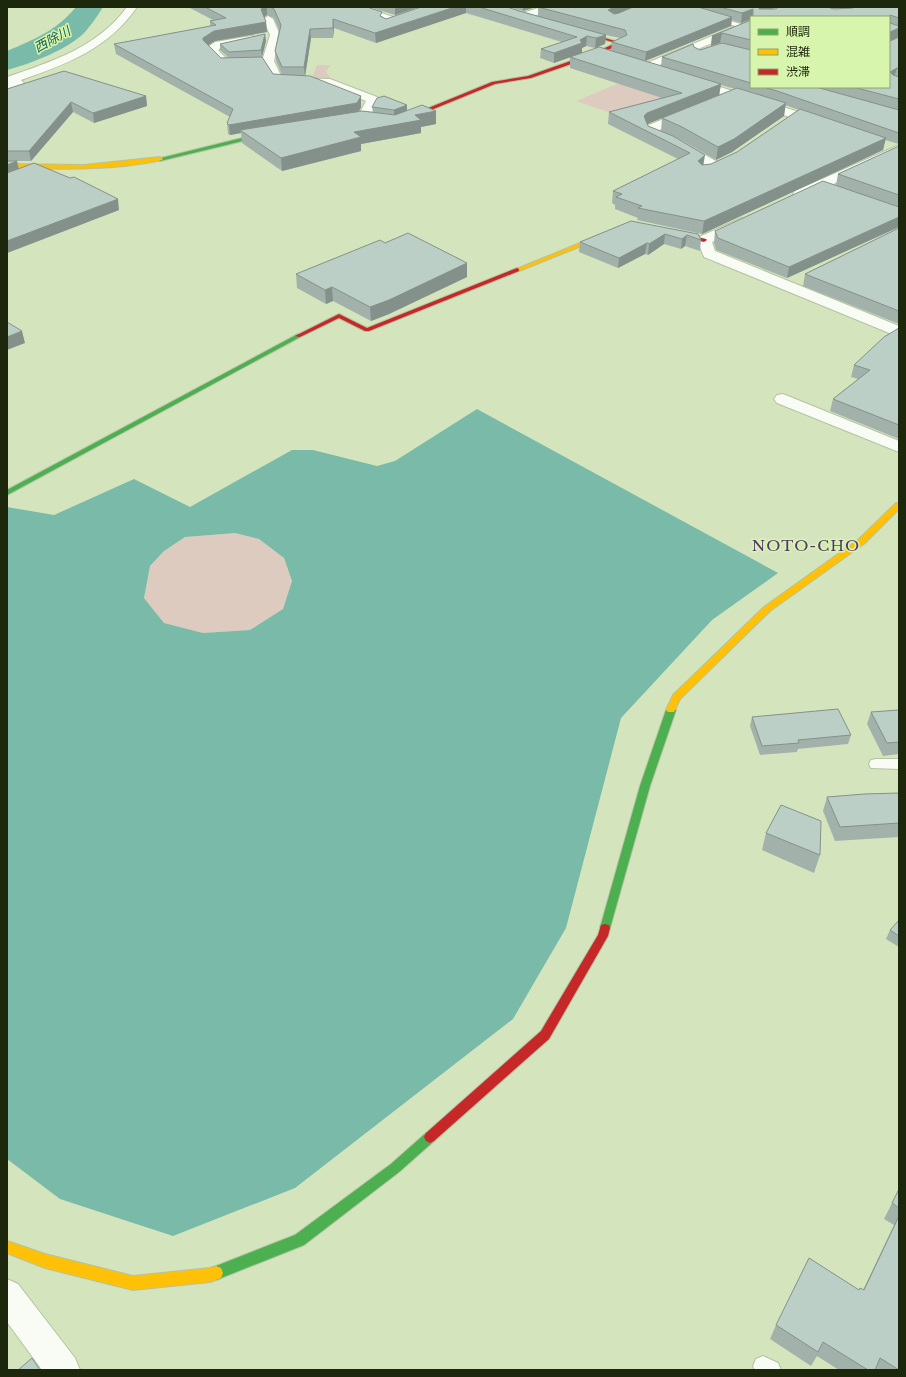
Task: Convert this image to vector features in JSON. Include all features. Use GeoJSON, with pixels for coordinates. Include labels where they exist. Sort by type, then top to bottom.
{"type":"FeatureCollection","features":[{"type":"Feature","properties":{"kind":"street"},"geometry":{"type":"LineString","coordinates":[[7,89],[18,83],[8,80],[49,66],[81,52],[124,20],[132,7]]}},
{"type":"Feature","properties":{"kind":"street"},"geometry":{"type":"LineString","coordinates":[[354,7],[391,22],[408,16]]}},
{"type":"Feature","properties":{"kind":"street"},"geometry":{"type":"LineString","coordinates":[[493,7],[538,21]]}},
{"type":"Feature","properties":{"kind":"street"},"geometry":{"type":"LineString","coordinates":[[523,17],[551,7]]}},
{"type":"Feature","properties":{"kind":"street"},"geometry":{"type":"LineString","coordinates":[[268,19],[275,35],[268,61],[278,81],[330,82],[373,100],[360,118],[376,120]]}},
{"type":"Feature","properties":{"kind":"street"},"geometry":{"type":"LineString","coordinates":[[646,66],[746,24]]}},
{"type":"Feature","properties":{"kind":"street"},"geometry":{"type":"LineString","coordinates":[[396,123],[494,83],[529,77],[620,43],[568,28]]}},
{"type":"Feature","properties":{"kind":"street"},"geometry":{"type":"LineString","coordinates":[[268,61],[226,64],[211,49],[219,44],[275,35]]}},
{"type":"Feature","properties":{"kind":"street"},"geometry":{"type":"LineString","coordinates":[[632,63],[660,71],[720,47]]}},
{"type":"Feature","properties":{"kind":"street"},"geometry":{"type":"LineString","coordinates":[[593,52],[619,59]]}},
{"type":"Feature","properties":{"kind":"street"},"geometry":{"type":"LineString","coordinates":[[683,78],[772,106],[832,127]]}},
{"type":"Feature","properties":{"kind":"street"},"geometry":{"type":"LineString","coordinates":[[714,103],[734,95]]}},
{"type":"Feature","properties":{"kind":"street"},"geometry":{"type":"LineString","coordinates":[[772,106],[785,100]]}},
{"type":"Feature","properties":{"kind":"street"},"geometry":{"type":"LineString","coordinates":[[700,109],[650,129],[651,133],[711,170],[729,162]]}},
{"type":"Feature","properties":{"kind":"street"},"geometry":{"type":"LineString","coordinates":[[783,123],[796,115]]}},
{"type":"Feature","properties":{"kind":"street"},"geometry":{"type":"LineString","coordinates":[[7,166],[45,167],[118,163],[163,158],[245,137],[282,131]]}},
{"type":"Feature","properties":{"kind":"street"},"geometry":{"type":"LineString","coordinates":[[882,145],[898,150]]}},
{"type":"Feature","properties":{"kind":"street"},"geometry":{"type":"LineString","coordinates":[[790,199],[898,150]]}},
{"type":"Feature","properties":{"kind":"street"},"geometry":{"type":"LineString","coordinates":[[819,185],[841,193]]}},
{"type":"Feature","properties":{"kind":"street"},"geometry":{"type":"LineString","coordinates":[[660,230],[704,240],[754,216]]}},
{"type":"Feature","properties":{"kind":"street"},"geometry":{"type":"LineString","coordinates":[[7,493],[323,323],[339,316],[368,330],[613,231]]}},
{"type":"Feature","properties":{"kind":"street"},"geometry":{"type":"LineString","coordinates":[[704,240],[709,254],[899,332]]}},
{"type":"Feature","properties":{"kind":"street"},"geometry":{"type":"LineString","coordinates":[[787,286],[801,279]]}},
{"type":"Feature","properties":{"kind":"street"},"geometry":{"type":"LineString","coordinates":[[784,399],[899,447]]}},
{"type":"Feature","properties":{"kind":"street"},"geometry":{"type":"LineString","coordinates":[[7,1247],[45,1261],[133,1283],[210,1275],[299,1240],[395,1168],[545,1035],[603,936],[645,786],[676,697],[767,609],[862,541],[899,505]]}},
{"type":"Feature","properties":{"kind":"street"},"geometry":{"type":"LineString","coordinates":[[7,1295],[63,1370]]}},
{"type":"Feature","properties":{"kind":"lane"},"geometry":{"type":"LineString","coordinates":[[704,16],[746,24]]}},
{"type":"Feature","properties":{"kind":"lane"},"geometry":{"type":"LineString","coordinates":[[26,174],[45,167]]}},
{"type":"Feature","properties":{"kind":"lane"},"geometry":{"type":"LineString","coordinates":[[876,764],[899,764]]}},
{"type":"Feature","properties":{"kind":"shaded area"},"geometry":{"type":"Polygon","coordinates":[[[317,65],[331,65],[326,71],[330,78],[312,78],[317,65]]]}},
{"type":"Feature","properties":{"kind":"shaded area"},"geometry":{"type":"Polygon","coordinates":[[[648,71],[722,95],[694,107],[667,98],[623,117],[576,101],[648,71]]]}},
{"type":"Feature","properties":{"kind":"shaded area"},"geometry":{"type":"Polygon","coordinates":[[[235,533],[259,539],[284,558],[292,581],[283,609],[250,630],[203,633],[164,623],[144,598],[150,566],[164,551],[185,537],[235,533]]]}},
{"type":"Feature","properties":{"kind":"water"},"geometry":{"type":"Polygon","coordinates":[[[477,409],[778,573],[712,620],[621,718],[566,928],[513,1019],[295,1188],[173,1236],[60,1199],[7,1159],[7,507],[54,515],[134,479],[190,507],[292,450],[313,450],[377,466],[395,461],[477,409]],[[235,533],[185,537],[164,551],[150,566],[144,598],[164,623],[203,633],[250,630],[283,609],[292,581],[284,558],[259,539],[235,533]]]}},
{"type":"Feature","properties":{"kind":"building"},"geometry":{"type":"Polygon","coordinates":[[[205,7],[264,7],[261,9],[266,22],[214,31],[203,38],[203,40],[221,58],[262,57],[273,74],[310,76],[361,96],[357,103],[229,125],[227,123],[233,109],[114,44],[216,25],[210,21],[226,18],[205,7]]]}},
{"type":"Feature","properties":{"kind":"building"},"geometry":{"type":"Polygon","coordinates":[[[270,7],[367,7],[382,12],[380,16],[386,19],[421,7],[455,7],[375,33],[333,19],[333,28],[310,29],[304,67],[282,67],[275,51],[281,25],[274,9],[270,7]]]}},
{"type":"Feature","properties":{"kind":"building"},"geometry":{"type":"Polygon","coordinates":[[[479,7],[507,7],[606,35],[596,38],[587,36],[580,40],[582,43],[554,53],[541,49],[577,37],[479,7]]]}},
{"type":"Feature","properties":{"kind":"building"},"geometry":{"type":"Polygon","coordinates":[[[538,7],[614,7],[608,10],[614,14],[633,7],[698,7],[732,17],[646,52],[612,42],[627,35],[625,30],[538,7]]]}},
{"type":"Feature","properties":{"kind":"building"},"geometry":{"type":"Polygon","coordinates":[[[720,7],[760,7],[759,9],[775,9],[779,7],[827,7],[834,9],[853,7],[899,7],[899,18],[890,15],[753,16],[753,9],[742,13],[720,7]]]}},
{"type":"Feature","properties":{"kind":"building"},"geometry":{"type":"Polygon","coordinates":[[[750,20],[750,40],[722,33],[712,36],[750,20]]]}},
{"type":"Feature","properties":{"kind":"building"},"geometry":{"type":"Polygon","coordinates":[[[890,23],[899,26],[899,28],[890,32],[890,23]]]}},
{"type":"Feature","properties":{"kind":"building"},"geometry":{"type":"Polygon","coordinates":[[[265,34],[261,50],[229,52],[220,44],[265,34]]]}},
{"type":"Feature","properties":{"kind":"building"},"geometry":{"type":"Polygon","coordinates":[[[899,37],[899,68],[890,72],[890,41],[899,37]]]}},
{"type":"Feature","properties":{"kind":"building"},"geometry":{"type":"Polygon","coordinates":[[[722,43],[750,50],[750,83],[662,57],[693,44],[694,47],[700,50],[722,43]]]}},
{"type":"Feature","properties":{"kind":"building"},"geometry":{"type":"Polygon","coordinates":[[[599,47],[721,84],[647,113],[644,116],[648,126],[673,136],[705,155],[698,161],[702,165],[711,164],[737,152],[800,109],[886,138],[704,221],[638,208],[642,206],[616,197],[622,194],[613,191],[690,153],[609,112],[682,93],[570,57],[599,47]]]}},
{"type":"Feature","properties":{"kind":"building"},"geometry":{"type":"Polygon","coordinates":[[[64,71],[146,96],[93,113],[71,102],[29,151],[7,151],[7,89],[64,71]]]}},
{"type":"Feature","properties":{"kind":"building"},"geometry":{"type":"Polygon","coordinates":[[[890,72],[899,77],[899,99],[857,88],[890,88],[890,72]]]}},
{"type":"Feature","properties":{"kind":"building"},"geometry":{"type":"Polygon","coordinates":[[[737,88],[786,103],[734,139],[718,147],[682,127],[662,118],[737,88]]]}},
{"type":"Feature","properties":{"kind":"building"},"geometry":{"type":"Polygon","coordinates":[[[766,88],[820,88],[899,110],[899,133],[766,88]]]}},
{"type":"Feature","properties":{"kind":"building"},"geometry":{"type":"Polygon","coordinates":[[[384,96],[407,105],[394,110],[372,107],[377,98],[384,96]]]}},
{"type":"Feature","properties":{"kind":"building"},"geometry":{"type":"Polygon","coordinates":[[[422,105],[436,111],[415,115],[421,120],[354,132],[361,137],[281,158],[240,130],[362,111],[395,115],[422,105]]]}},
{"type":"Feature","properties":{"kind":"building"},"geometry":{"type":"Polygon","coordinates":[[[899,146],[899,195],[838,174],[899,146]]]}},
{"type":"Feature","properties":{"kind":"building"},"geometry":{"type":"Polygon","coordinates":[[[7,161],[17,161],[7,165],[7,161]]]}},
{"type":"Feature","properties":{"kind":"building"},"geometry":{"type":"Polygon","coordinates":[[[34,163],[70,178],[74,177],[118,199],[7,241],[7,173],[34,163]]]}},
{"type":"Feature","properties":{"kind":"building"},"geometry":{"type":"Polygon","coordinates":[[[823,181],[899,207],[899,217],[789,267],[718,238],[715,231],[823,181]]]}},
{"type":"Feature","properties":{"kind":"building"},"geometry":{"type":"Polygon","coordinates":[[[631,221],[698,234],[701,240],[687,235],[682,239],[665,234],[649,244],[647,243],[619,258],[580,242],[631,221]]]}},
{"type":"Feature","properties":{"kind":"building"},"geometry":{"type":"Polygon","coordinates":[[[899,228],[899,311],[805,274],[899,228]]]}},
{"type":"Feature","properties":{"kind":"building"},"geometry":{"type":"Polygon","coordinates":[[[408,233],[467,263],[389,300],[370,307],[332,287],[325,290],[296,274],[380,240],[385,243],[408,233]]]}},
{"type":"Feature","properties":{"kind":"building"},"geometry":{"type":"Polygon","coordinates":[[[7,322],[22,331],[7,337],[7,322]]]}},
{"type":"Feature","properties":{"kind":"building"},"geometry":{"type":"Polygon","coordinates":[[[899,328],[899,425],[833,399],[870,370],[854,365],[884,337],[899,328]]]}},
{"type":"Feature","properties":{"kind":"building"},"geometry":{"type":"Polygon","coordinates":[[[838,709],[851,735],[798,740],[799,743],[762,746],[752,717],[838,709]]]}},
{"type":"Feature","properties":{"kind":"building"},"geometry":{"type":"Polygon","coordinates":[[[899,710],[899,742],[887,743],[871,712],[899,710]]]}},
{"type":"Feature","properties":{"kind":"building"},"geometry":{"type":"Polygon","coordinates":[[[899,793],[899,823],[840,827],[827,797],[864,794],[899,793]]]}},
{"type":"Feature","properties":{"kind":"building"},"geometry":{"type":"Polygon","coordinates":[[[781,805],[821,821],[820,855],[766,833],[781,805]]]}},
{"type":"Feature","properties":{"kind":"building"},"geometry":{"type":"Polygon","coordinates":[[[899,920],[899,936],[890,930],[899,920]]]}},
{"type":"Feature","properties":{"kind":"building"},"geometry":{"type":"Polygon","coordinates":[[[899,1189],[899,1208],[892,1203],[899,1189]]]}},
{"type":"Feature","properties":{"kind":"building"},"geometry":{"type":"Polygon","coordinates":[[[899,1216],[899,1370],[880,1358],[875,1370],[868,1370],[823,1342],[818,1352],[776,1325],[809,1258],[859,1290],[860,1288],[864,1290],[899,1216]]]}},
{"type":"Feature","properties":{"kind":"building"},"geometry":{"type":"Polygon","coordinates":[[[32,1358],[40,1370],[18,1370],[32,1358]]]}},
{"type":"Feature","properties":{"kind":"waterway","name":"西除川"},"geometry":{"type":"LineString","coordinates":[[7,61],[52,42],[74,27],[90,7]]}},
{"type":"Feature","properties":{"kind":"traffic: fast"},"geometry":{"type":"LineString","coordinates":[[160,159],[270,133]]}},
{"type":"Feature","properties":{"kind":"traffic: fast"},"geometry":{"type":"LineString","coordinates":[[7,493],[298,336]]}},
{"type":"Feature","properties":{"kind":"traffic: fast"},"geometry":{"type":"LineString","coordinates":[[605,928],[645,786],[671,710]]}},
{"type":"Feature","properties":{"kind":"traffic: fast"},"geometry":{"type":"LineString","coordinates":[[216,1273],[299,1240],[395,1168],[430,1137]]}},
{"type":"Feature","properties":{"kind":"traffic: slow"},"geometry":{"type":"LineString","coordinates":[[7,166],[84,166],[122,164],[160,159]]}},
{"type":"Feature","properties":{"kind":"traffic: slow"},"geometry":{"type":"LineString","coordinates":[[517,270],[607,234]]}},
{"type":"Feature","properties":{"kind":"traffic: slow"},"geometry":{"type":"LineString","coordinates":[[671,710],[676,697],[767,609],[862,541],[899,505]]}},
{"type":"Feature","properties":{"kind":"traffic: slow"},"geometry":{"type":"LineString","coordinates":[[7,1247],[45,1261],[133,1283],[210,1275],[216,1273]]}},
{"type":"Feature","properties":{"kind":"traffic: jam"},"geometry":{"type":"LineString","coordinates":[[402,120],[494,83],[529,77],[598,53],[620,43],[576,30]]}},
{"type":"Feature","properties":{"kind":"traffic: jam"},"geometry":{"type":"LineString","coordinates":[[672,233],[704,240]]}},
{"type":"Feature","properties":{"kind":"traffic: jam"},"geometry":{"type":"LineString","coordinates":[[298,336],[339,316],[367,330],[517,270]]}},
{"type":"Feature","properties":{"kind":"traffic: jam"},"geometry":{"type":"LineString","coordinates":[[430,1137],[545,1035],[603,936],[605,928]]}},
{"type":"Feature","properties":{"kind":"district","name":"NOTO-CHO"},"geometry":{"type":"Point","coordinates":[806,546]}}]}
